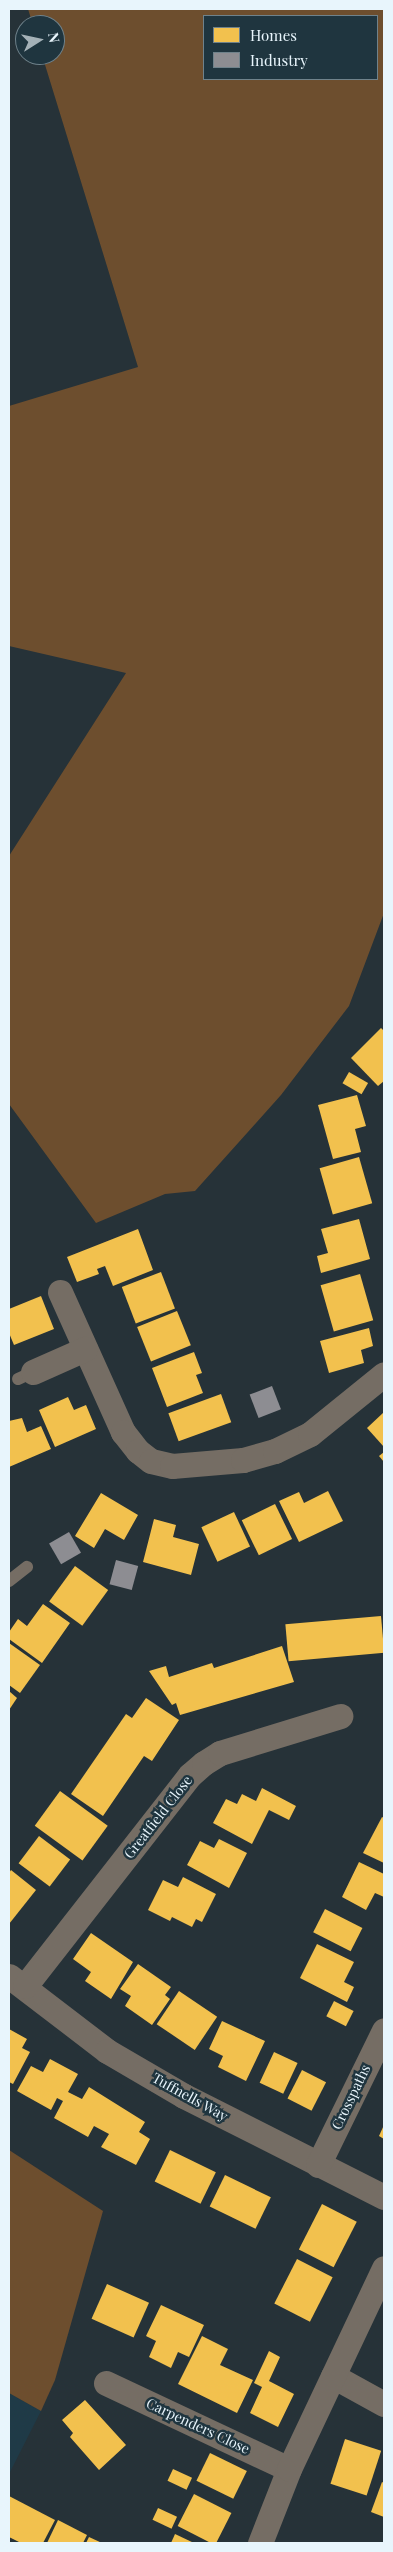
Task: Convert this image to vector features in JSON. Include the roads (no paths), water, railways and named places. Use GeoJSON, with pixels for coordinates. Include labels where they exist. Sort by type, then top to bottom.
{"type":"FeatureCollection","features":[{"type":"Feature","properties":{"kind":"street"},"geometry":{"type":"LineString","coordinates":[[60,1292],[84,1349],[123,1432],[138,1451],[151,1461],[172,1466],[234,1462],[275,1451],[310,1434],[384,1374]]}},
{"type":"Feature","properties":{"kind":"street"},"geometry":{"type":"LineString","coordinates":[[26,1375],[84,1349]]}},
{"type":"Feature","properties":{"kind":"street","name":"Greatfield Close"},"geometry":{"type":"LineString","coordinates":[[17,1981],[190,1775],[204,1763],[220,1753],[340,1716]]}},
{"type":"Feature","properties":{"kind":"street","name":"Tuffnells Way"},"geometry":{"type":"LineString","coordinates":[[17,1981],[107,2051],[184,2096],[384,2197]]}},
{"type":"Feature","properties":{"kind":"street","name":"Crosspaths"},"geometry":{"type":"LineString","coordinates":[[318,2165],[384,2030]]}},
{"type":"Feature","properties":{"kind":"street"},"geometry":{"type":"LineString","coordinates":[[260,2543],[289,2469],[384,2268]]}},
{"type":"Feature","properties":{"kind":"street"},"geometry":{"type":"LineString","coordinates":[[333,2376],[384,2404]]}},
{"type":"Feature","properties":{"kind":"street","name":"Carpenders Close"},"geometry":{"type":"LineString","coordinates":[[106,2383],[289,2469]]}},
{"type":"Feature","properties":{"kind":"lane"},"geometry":{"type":"LineString","coordinates":[[9,1581],[27,1567]]}}]}
